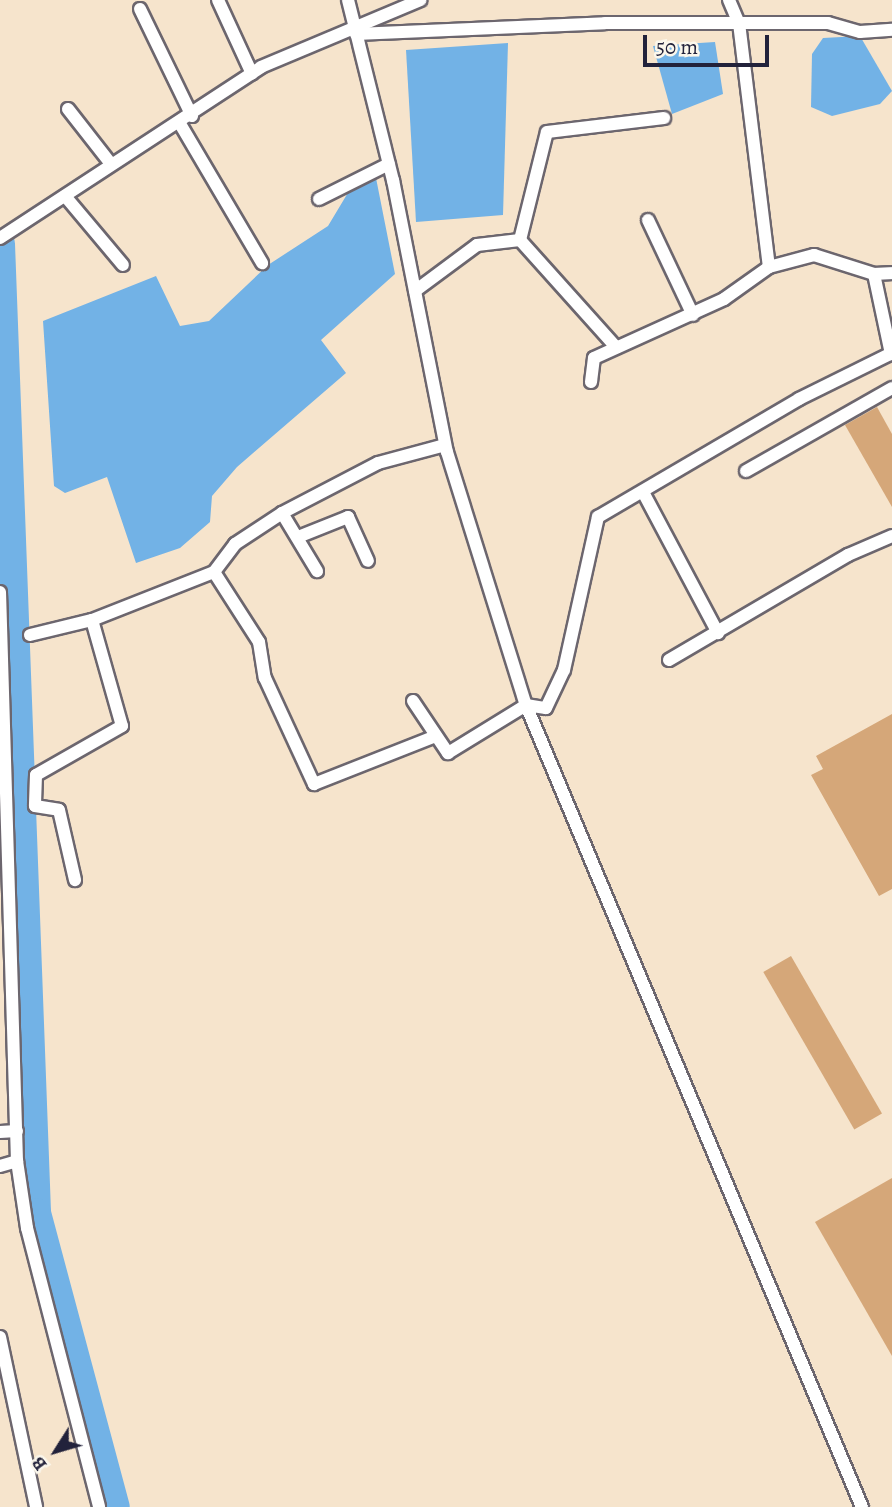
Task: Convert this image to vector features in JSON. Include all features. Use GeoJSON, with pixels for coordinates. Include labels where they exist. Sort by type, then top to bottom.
{"type":"FeatureCollection","features":[{"type":"Feature","properties":{"kind":"street"},"geometry":{"type":"LineString","coordinates":[[218,0],[252,74]]}},
{"type":"Feature","properties":{"kind":"street"},"geometry":{"type":"LineString","coordinates":[[348,0],[389,163],[445,445],[526,705],[862,1507]]}},
{"type":"Feature","properties":{"kind":"street"},"geometry":{"type":"LineString","coordinates":[[0,238],[13,233],[111,164],[192,116],[252,74],[355,31],[420,0]]}},
{"type":"Feature","properties":{"kind":"street"},"geometry":{"type":"LineString","coordinates":[[729,0],[739,23],[769,267]]}},
{"type":"Feature","properties":{"kind":"street"},"geometry":{"type":"LineString","coordinates":[[140,9],[192,116]]}},
{"type":"Feature","properties":{"kind":"street"},"geometry":{"type":"LineString","coordinates":[[355,31],[739,23],[828,23],[860,32],[892,30]]}},
{"type":"Feature","properties":{"kind":"street"},"geometry":{"type":"LineString","coordinates":[[68,109],[111,164]]}},
{"type":"Feature","properties":{"kind":"street"},"geometry":{"type":"LineString","coordinates":[[520,240],[547,132],[664,118]]}},
{"type":"Feature","properties":{"kind":"street"},"geometry":{"type":"LineString","coordinates":[[179,122],[262,262]]}},
{"type":"Feature","properties":{"kind":"street"},"geometry":{"type":"LineString","coordinates":[[319,199],[389,163]]}},
{"type":"Feature","properties":{"kind":"street"},"geometry":{"type":"LineString","coordinates":[[65,196],[123,265]]}},
{"type":"Feature","properties":{"kind":"street"},"geometry":{"type":"LineString","coordinates":[[648,220],[693,315]]}},
{"type":"Feature","properties":{"kind":"street"},"geometry":{"type":"LineString","coordinates":[[415,291],[477,245],[520,240]]}},
{"type":"Feature","properties":{"kind":"street"},"geometry":{"type":"LineString","coordinates":[[520,240],[616,347]]}},
{"type":"Feature","properties":{"kind":"street"},"geometry":{"type":"LineString","coordinates":[[591,382],[589,365],[616,347],[693,315],[769,267],[814,255],[874,274],[892,272]]}},
{"type":"Feature","properties":{"kind":"street"},"geometry":{"type":"LineString","coordinates":[[413,701],[448,753],[526,705],[546,708],[564,670],[598,517],[892,353],[874,274]]}},
{"type":"Feature","properties":{"kind":"street"},"geometry":{"type":"LineString","coordinates":[[746,471],[892,388]]}},
{"type":"Feature","properties":{"kind":"street"},"geometry":{"type":"LineString","coordinates":[[30,635],[92,620],[215,572],[235,544],[282,513],[378,463],[445,445]]}},
{"type":"Feature","properties":{"kind":"street"},"geometry":{"type":"LineString","coordinates":[[643,492],[718,633]]}},
{"type":"Feature","properties":{"kind":"street"},"geometry":{"type":"LineString","coordinates":[[282,513],[317,571]]}},
{"type":"Feature","properties":{"kind":"street"},"geometry":{"type":"LineString","coordinates":[[298,537],[348,517],[368,561]]}},
{"type":"Feature","properties":{"kind":"street"},"geometry":{"type":"LineString","coordinates":[[669,660],[848,555],[892,536]]}},
{"type":"Feature","properties":{"kind":"street"},"geometry":{"type":"LineString","coordinates":[[215,572],[259,642],[265,678],[314,784],[436,736]]}},
{"type":"Feature","properties":{"kind":"street"},"geometry":{"type":"LineString","coordinates":[[0,592],[17,1161],[27,1228],[99,1507]]}},
{"type":"Feature","properties":{"kind":"street"},"geometry":{"type":"LineString","coordinates":[[75,880],[59,810],[34,806],[36,775],[122,726],[92,620]]}},
{"type":"Feature","properties":{"kind":"street"},"geometry":{"type":"LineString","coordinates":[[0,1132],[17,1130]]}},
{"type":"Feature","properties":{"kind":"street"},"geometry":{"type":"LineString","coordinates":[[0,1166],[17,1161]]}},
{"type":"Feature","properties":{"kind":"street"},"geometry":{"type":"LineString","coordinates":[[0,1337],[36,1507]]}},
{"type":"Feature","properties":{"kind":"water"},"geometry":{"type":"Polygon","coordinates":[[[860,36],[892,91],[880,104],[832,116],[811,107],[812,54],[823,38],[860,36]]]}},
{"type":"Feature","properties":{"kind":"water"},"geometry":{"type":"Polygon","coordinates":[[[715,42],[723,94],[672,114],[653,46],[715,42]]]}},
{"type":"Feature","properties":{"kind":"water"},"geometry":{"type":"Polygon","coordinates":[[[508,43],[503,215],[416,222],[406,50],[508,43]]]}},
{"type":"Feature","properties":{"kind":"water"},"geometry":{"type":"Polygon","coordinates":[[[376,178],[395,274],[321,340],[346,373],[237,467],[212,496],[210,522],[180,548],[136,563],[107,477],[65,493],[54,486],[43,321],[156,276],[180,326],[209,321],[268,265],[328,226],[349,191],[376,178]]]}},
{"type":"Feature","properties":{"kind":"building"},"geometry":{"type":"Polygon","coordinates":[[[877,407],[892,434],[892,507],[845,425],[877,407]]]}},
{"type":"Feature","properties":{"kind":"building"},"geometry":{"type":"Polygon","coordinates":[[[892,714],[892,889],[879,896],[811,775],[823,769],[816,756],[892,714]]]}},
{"type":"Feature","properties":{"kind":"building"},"geometry":{"type":"Polygon","coordinates":[[[791,956],[882,1114],[854,1130],[763,972],[791,956]]]}},
{"type":"Feature","properties":{"kind":"building"},"geometry":{"type":"Polygon","coordinates":[[[892,1178],[892,1356],[815,1222],[892,1178]]]}},
{"type":"Feature","properties":{"kind":"waterway"},"geometry":{"type":"LineString","coordinates":[[0,244],[36,1213],[115,1507]]}}]}
